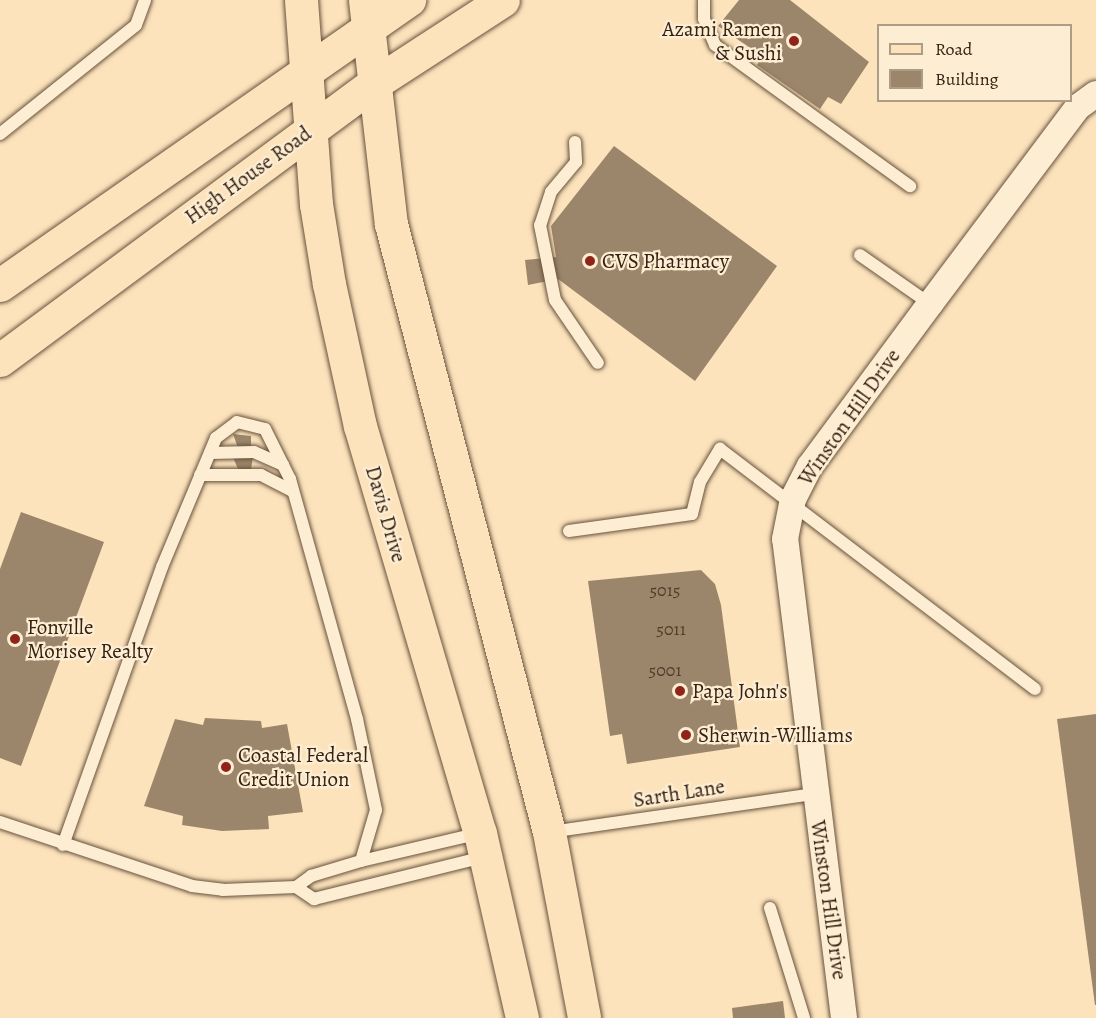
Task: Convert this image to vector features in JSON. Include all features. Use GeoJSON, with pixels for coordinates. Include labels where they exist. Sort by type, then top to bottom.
{"type":"FeatureCollection","features":[{"type":"Feature","properties":{"kind":"main road","name":"Davis Drive"},"geometry":{"type":"LineString","coordinates":[[301,0],[304,72],[328,284],[360,426],[483,845],[522,1018]]}},
{"type":"Feature","properties":{"kind":"main road"},"geometry":{"type":"LineString","coordinates":[[0,285],[304,72],[366,14],[409,0]]}},
{"type":"Feature","properties":{"kind":"main road","name":"High House Road"},"geometry":{"type":"LineString","coordinates":[[0,360],[372,85],[503,0]]}},
{"type":"Feature","properties":{"kind":"main road"},"geometry":{"type":"LineString","coordinates":[[366,14],[372,85],[391,224],[549,832],[584,1018]]}},
{"type":"Feature","properties":{"kind":"street","name":"Winston Hill Drive"},"geometry":{"type":"LineString","coordinates":[[844,1018],[785,539],[793,499],[810,465],[930,304],[1078,107],[1096,94]]}},
{"type":"Feature","properties":{"kind":"lane"},"geometry":{"type":"LineString","coordinates":[[0,134],[136,25],[145,0]]}},
{"type":"Feature","properties":{"kind":"lane"},"geometry":{"type":"LineString","coordinates":[[704,0],[704,19],[715,45],[910,186]]}},
{"type":"Feature","properties":{"kind":"lane"},"geometry":{"type":"LineString","coordinates":[[575,142],[576,162],[551,192],[540,225],[555,300],[598,363]]}},
{"type":"Feature","properties":{"kind":"lane"},"geometry":{"type":"LineString","coordinates":[[860,255],[930,304]]}},
{"type":"Feature","properties":{"kind":"lane"},"geometry":{"type":"LineString","coordinates":[[63,845],[138,633],[200,475],[216,438],[237,422],[265,429],[293,491],[357,719],[376,810],[361,861]]}},
{"type":"Feature","properties":{"kind":"lane"},"geometry":{"type":"LineString","coordinates":[[568,531],[692,514],[700,482],[720,449],[793,499],[1035,688]]}},
{"type":"Feature","properties":{"kind":"lane"},"geometry":{"type":"LineString","coordinates":[[210,453],[254,452],[283,465]]}},
{"type":"Feature","properties":{"kind":"lane"},"geometry":{"type":"LineString","coordinates":[[200,475],[261,475],[293,491]]}},
{"type":"Feature","properties":{"kind":"lane","name":"Sarth Lane"},"geometry":{"type":"LineString","coordinates":[[549,832],[815,794]]}},
{"type":"Feature","properties":{"kind":"lane"},"geometry":{"type":"LineString","coordinates":[[0,822],[63,845],[192,886],[296,887],[314,898],[483,845]]}},
{"type":"Feature","properties":{"kind":"lane"},"geometry":{"type":"LineString","coordinates":[[296,887],[311,876],[361,861],[483,845]]}},
{"type":"Feature","properties":{"kind":"lane"},"geometry":{"type":"LineString","coordinates":[[770,908],[804,1018]]}},
{"type":"Feature","properties":{"kind":"building"},"geometry":{"type":"Polygon","coordinates":[[[739,0],[790,0],[869,62],[841,104],[828,97],[820,109],[757,65],[762,56],[718,26],[739,0]]]}},
{"type":"Feature","properties":{"kind":"building","name":"CVS Pharmacy"},"geometry":{"type":"Polygon","coordinates":[[[614,146],[777,266],[695,381],[558,279],[528,285],[525,260],[556,257],[551,226],[614,146]]]}},
{"type":"Feature","properties":{"kind":"building"},"geometry":{"type":"Polygon","coordinates":[[[233,434],[251,436],[251,447],[238,448],[233,434]]]}},
{"type":"Feature","properties":{"kind":"building"},"geometry":{"type":"Polygon","coordinates":[[[232,455],[253,456],[251,470],[238,469],[232,455]]]}},
{"type":"Feature","properties":{"kind":"building"},"geometry":{"type":"Polygon","coordinates":[[[21,512],[104,542],[21,766],[0,758],[0,569],[21,512]]]}},
{"type":"Feature","properties":{"kind":"building"},"geometry":{"type":"Polygon","coordinates":[[[701,570],[715,584],[721,605],[740,747],[627,764],[622,734],[610,736],[588,581],[701,570]]]}},
{"type":"Feature","properties":{"kind":"building"},"geometry":{"type":"Polygon","coordinates":[[[1096,714],[1096,1005],[1095,1005],[1057,719],[1096,714]]]}},
{"type":"Feature","properties":{"kind":"building","name":"Coastal Federal Credit Union"},"geometry":{"type":"Polygon","coordinates":[[[205,718],[261,721],[262,728],[287,724],[303,812],[268,816],[269,829],[222,831],[182,825],[183,816],[144,806],[175,719],[203,725],[205,718]]]}},
{"type":"Feature","properties":{"kind":"building"},"geometry":{"type":"Polygon","coordinates":[[[783,1001],[785,1018],[733,1018],[732,1008],[783,1001]]]}},
{"type":"Feature","properties":{"kind":"place","name":"Azami Ramen & Sushi"},"geometry":{"type":"Point","coordinates":[794,41]}},
{"type":"Feature","properties":{"kind":"place","name":"CVS Pharmacy"},"geometry":{"type":"Point","coordinates":[590,261]}},
{"type":"Feature","properties":{"kind":"place","name":"Fonville Morisey Realty"},"geometry":{"type":"Point","coordinates":[15,639]}},
{"type":"Feature","properties":{"kind":"place","name":"Papa John's"},"geometry":{"type":"Point","coordinates":[680,691]}},
{"type":"Feature","properties":{"kind":"place","name":"Sherwin-Williams"},"geometry":{"type":"Point","coordinates":[686,735]}},
{"type":"Feature","properties":{"kind":"place","name":"Coastal Federal Credit Union"},"geometry":{"type":"Point","coordinates":[226,767]}}]}
